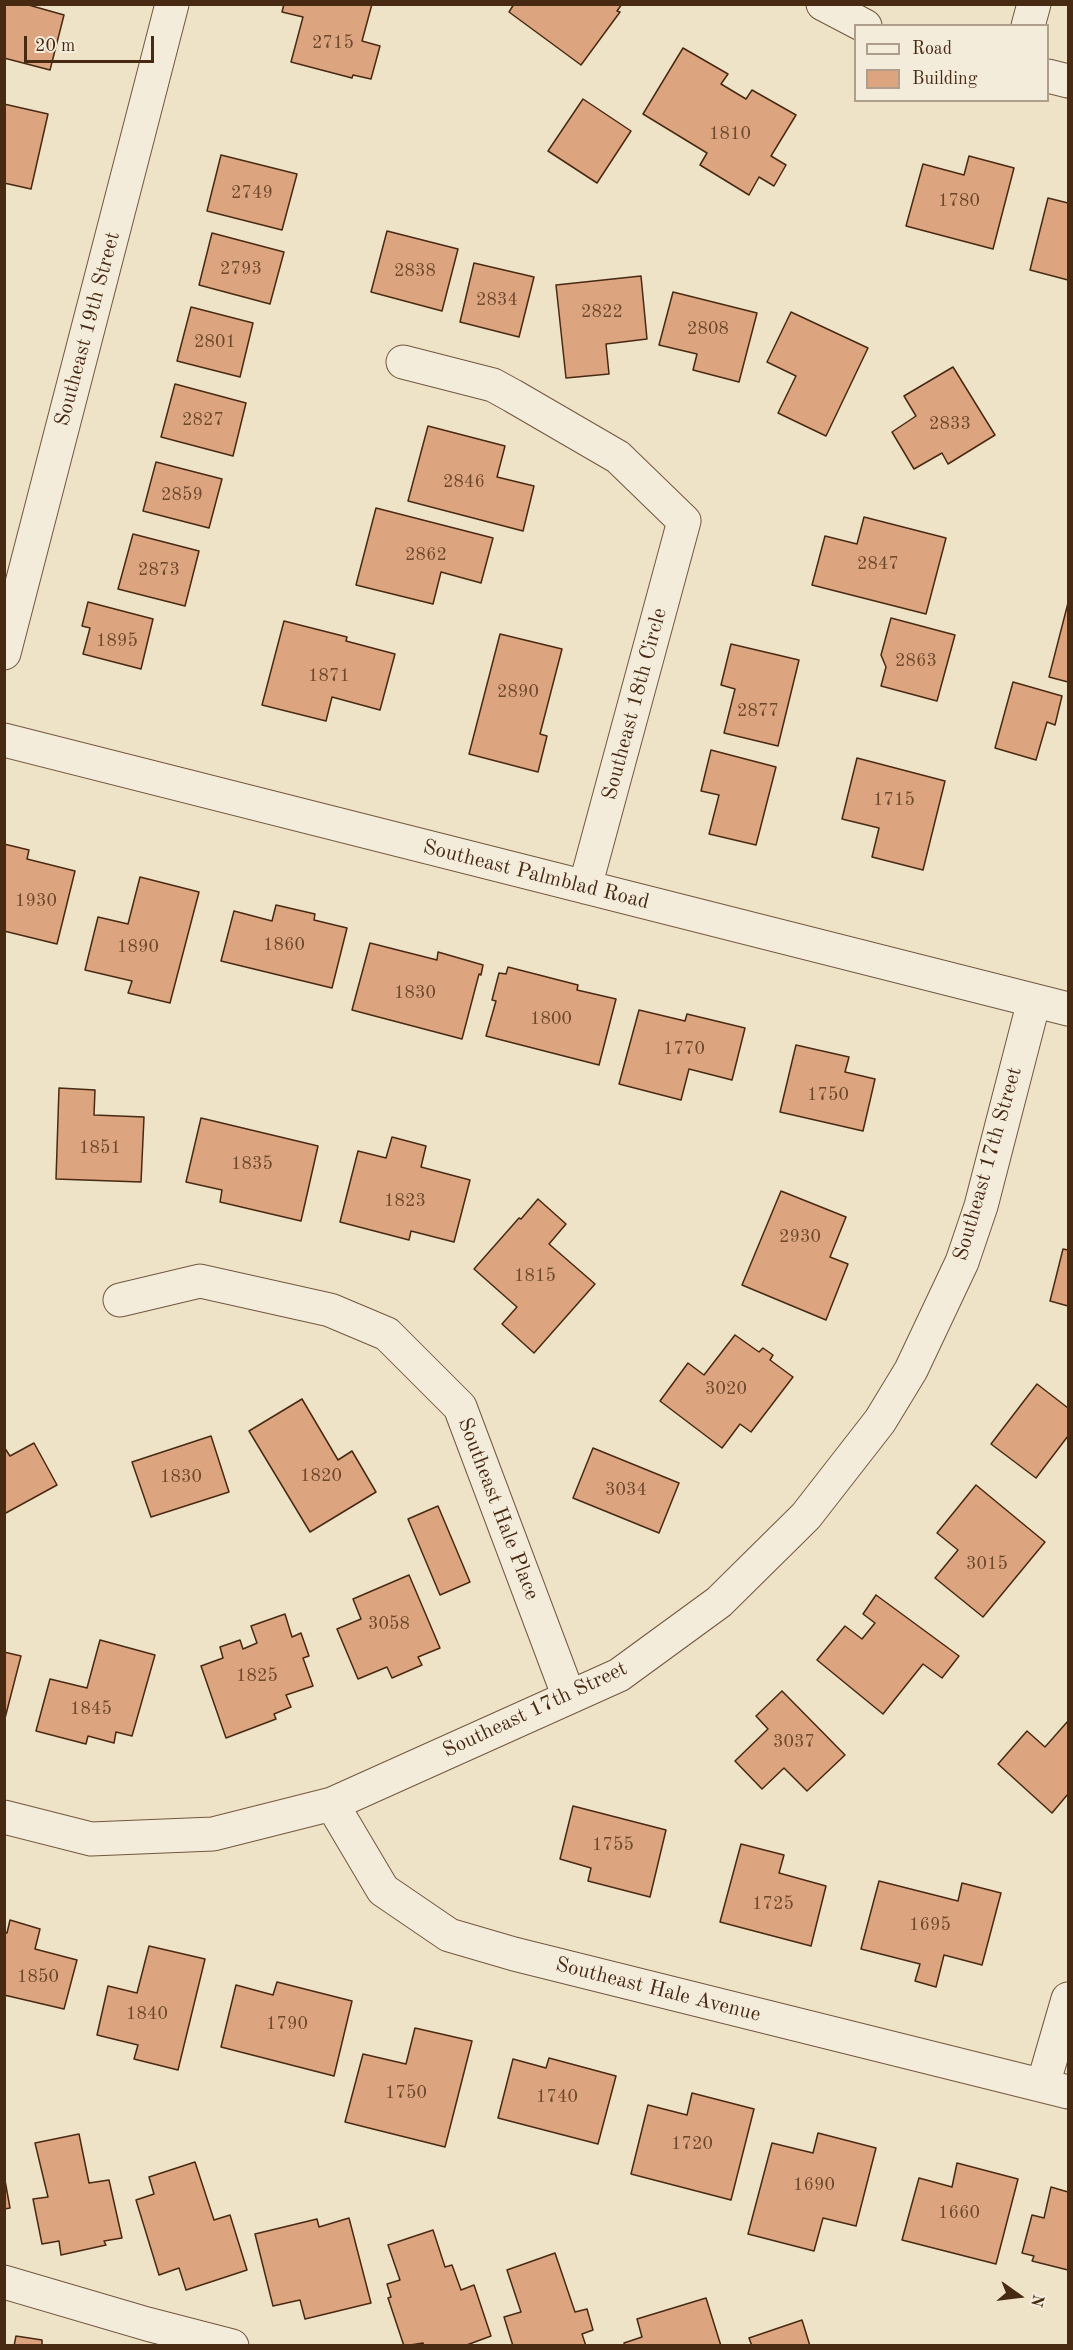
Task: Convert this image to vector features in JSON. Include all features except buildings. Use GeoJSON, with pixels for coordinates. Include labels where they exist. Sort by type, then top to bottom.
{"type":"FeatureCollection","features":[{"type":"Feature","properties":{"kind":"street","name":"Southeast 19th Street"},"geometry":{"type":"LineString","coordinates":[[4,653],[172,4]]}},
{"type":"Feature","properties":{"kind":"street"},"geometry":{"type":"LineString","coordinates":[[823,4],[861,24]]}},
{"type":"Feature","properties":{"kind":"street"},"geometry":{"type":"LineString","coordinates":[[1029,24],[1034,4]]}},
{"type":"Feature","properties":{"kind":"street"},"geometry":{"type":"LineString","coordinates":[[1049,76],[1068,81]]}},
{"type":"Feature","properties":{"kind":"street","name":"Southeast 18th Circle"},"geometry":{"type":"LineString","coordinates":[[403,362],[493,385],[513,396],[618,458],[684,521],[585,887]]}},
{"type":"Feature","properties":{"kind":"street","name":"Southeast Palmblad Road"},"geometry":{"type":"LineString","coordinates":[[4,740],[1068,1009]]}},
{"type":"Feature","properties":{"kind":"street","name":"Southeast 17th Street"},"geometry":{"type":"LineString","coordinates":[[4,1817],[91,1839],[213,1834],[332,1804],[619,1675],[719,1602],[806,1516],[880,1421],[911,1370],[962,1262],[981,1206],[1034,1000]]}},
{"type":"Feature","properties":{"kind":"street","name":"Southeast Hale Place"},"geometry":{"type":"LineString","coordinates":[[120,1300],[200,1281],[330,1310],[387,1334],[460,1407],[570,1697]]}},
{"type":"Feature","properties":{"kind":"street","name":"Southeast Hale Avenue"},"geometry":{"type":"LineString","coordinates":[[332,1804],[383,1890],[449,1935],[514,1954],[1055,2089]]}},
{"type":"Feature","properties":{"kind":"street"},"geometry":{"type":"LineString","coordinates":[[1055,2089],[1068,1999]]}},
{"type":"Feature","properties":{"kind":"street"},"geometry":{"type":"LineString","coordinates":[[4,2282],[232,2346]]}}]}
